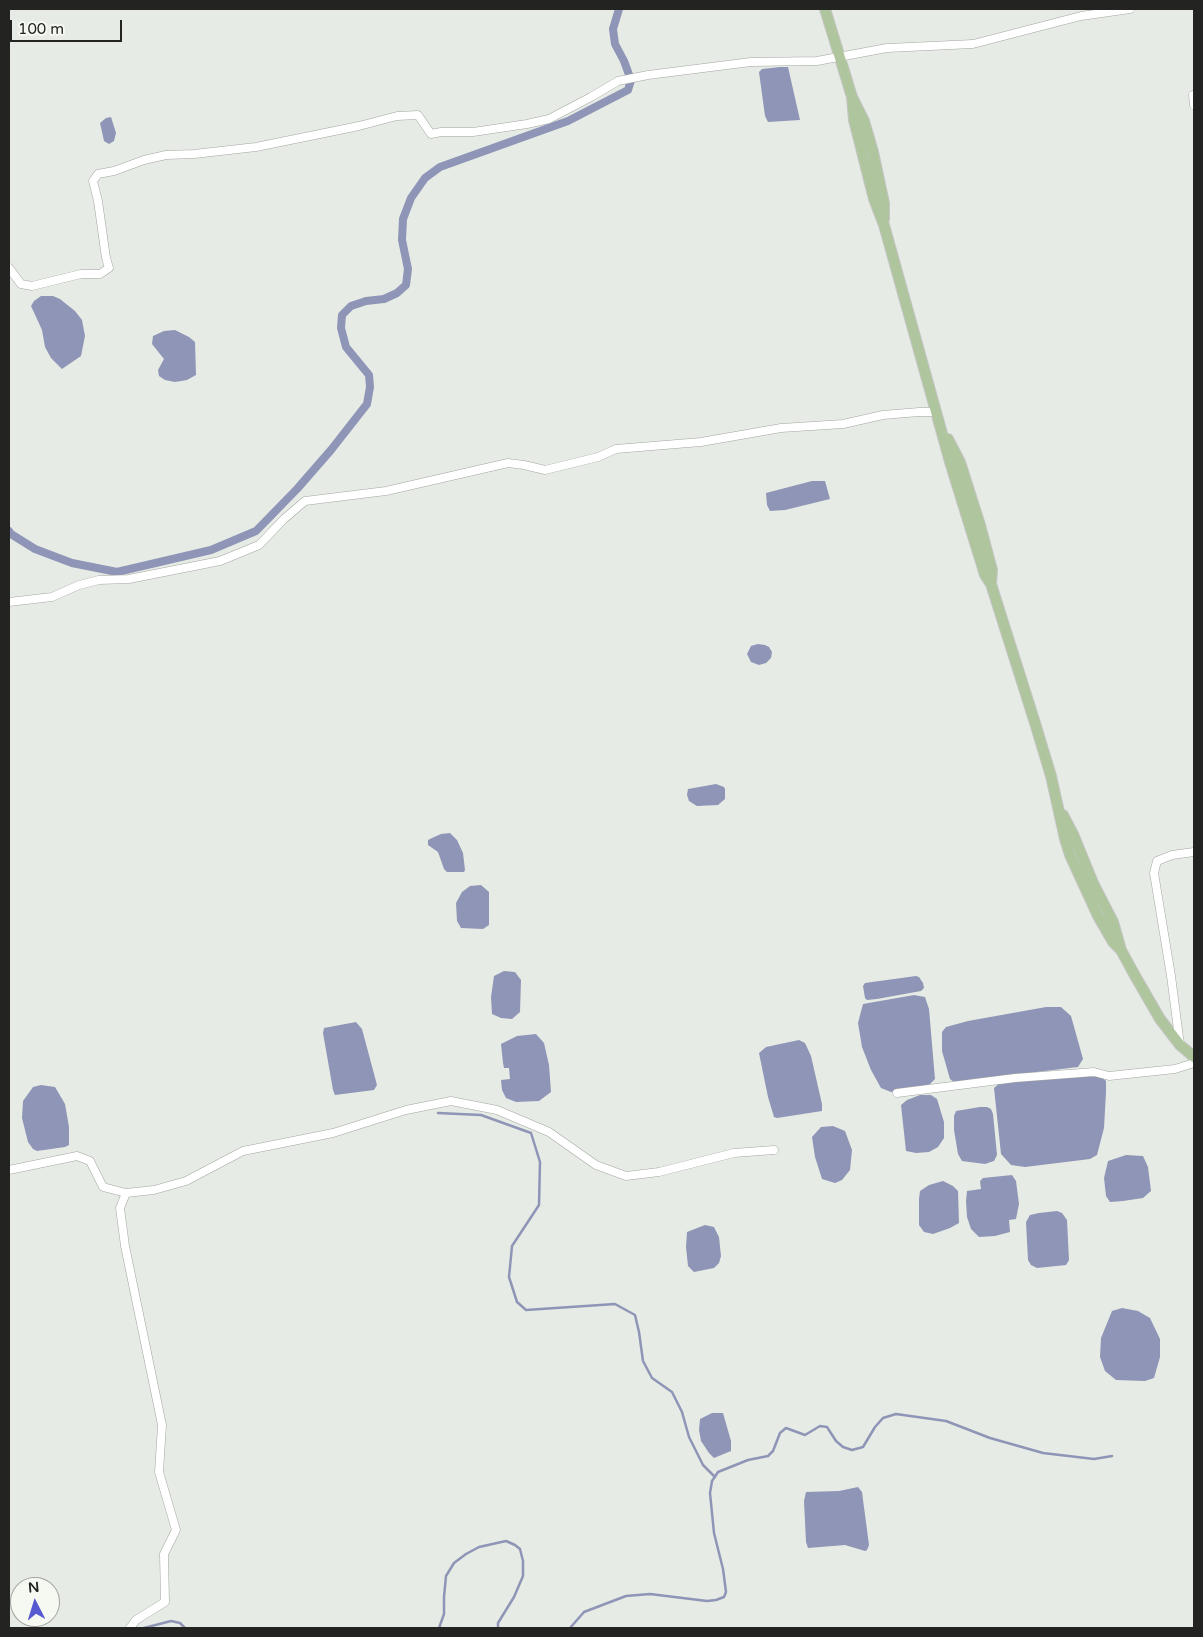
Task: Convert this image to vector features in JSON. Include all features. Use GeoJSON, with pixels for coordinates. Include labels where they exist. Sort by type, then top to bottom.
{"type":"FeatureCollection","features":[{"type":"Feature","properties":{"kind":"main road"},"geometry":{"type":"LineString","coordinates":[[825,9],[852,97],[854,120],[874,199],[884,225],[924,372],[942,430],[960,462],[989,556],[992,584],[1035,723],[1058,805],[1065,839],[1081,882],[1113,942],[1121,950],[1160,1019],[1180,1045],[1194,1056]]}},
{"type":"Feature","properties":{"kind":"street"},"geometry":{"type":"LineString","coordinates":[[9,268],[21,284],[32,286],[81,274],[100,274],[109,268],[98,201],[92,181],[98,174],[114,171],[144,160],[256,147],[359,126],[397,116],[418,115],[431,134],[441,132],[473,132],[527,124],[549,119],[591,98],[618,80],[751,62],[817,61],[887,48],[973,44],[1081,16],[1130,9]]}},
{"type":"Feature","properties":{"kind":"street"},"geometry":{"type":"LineString","coordinates":[[1193,95],[1194,105]]}},
{"type":"Feature","properties":{"kind":"street"},"geometry":{"type":"LineString","coordinates":[[9,602],[52,597],[99,580],[129,579],[220,561],[258,545],[284,518],[305,500],[386,491],[508,463],[545,470],[598,457],[616,448],[701,442],[781,428],[843,424],[883,415],[936,412]]}},
{"type":"Feature","properties":{"kind":"street"},"geometry":{"type":"LineString","coordinates":[[1180,1045],[1154,874],[1157,861],[1172,855],[1194,852]]}},
{"type":"Feature","properties":{"kind":"street"},"geometry":{"type":"LineString","coordinates":[[897,1093],[1015,1078],[1094,1072],[1109,1076],[1175,1069],[1194,1064]]}},
{"type":"Feature","properties":{"kind":"street"},"geometry":{"type":"LineString","coordinates":[[9,1170],[77,1156],[90,1162],[102,1187],[126,1193],[154,1190],[186,1181],[243,1151],[333,1133],[406,1110],[451,1101],[497,1110],[550,1132],[596,1164],[626,1176],[660,1172],[734,1153],[774,1150]]}},
{"type":"Feature","properties":{"kind":"street"},"geometry":{"type":"LineString","coordinates":[[126,1193],[120,1208],[125,1246],[162,1426],[159,1472],[176,1530],[164,1554],[165,1602],[136,1620],[130,1628]]}},
{"type":"Feature","properties":{"kind":"water"},"geometry":{"type":"Polygon","coordinates":[[[788,67],[800,120],[768,122],[765,116],[759,72],[762,69],[788,67]]]}},
{"type":"Feature","properties":{"kind":"water"},"geometry":{"type":"Polygon","coordinates":[[[111,117],[116,133],[114,141],[109,144],[104,141],[100,123],[106,118],[111,117]]]}},
{"type":"Feature","properties":{"kind":"water"},"geometry":{"type":"Polygon","coordinates":[[[41,296],[53,296],[60,299],[75,311],[82,320],[85,336],[81,356],[62,369],[51,358],[45,347],[42,330],[31,306],[41,296]]]}},
{"type":"Feature","properties":{"kind":"water"},"geometry":{"type":"Polygon","coordinates":[[[175,330],[195,342],[196,375],[187,380],[175,382],[165,380],[159,376],[158,370],[164,359],[152,344],[153,336],[164,331],[175,330]]]}},
{"type":"Feature","properties":{"kind":"water"},"geometry":{"type":"Polygon","coordinates":[[[812,481],[825,481],[830,499],[785,510],[770,511],[767,505],[766,493],[812,481]]]}},
{"type":"Feature","properties":{"kind":"water"},"geometry":{"type":"Polygon","coordinates":[[[758,644],[769,647],[772,652],[771,658],[766,663],[759,665],[751,662],[747,654],[751,646],[758,644]]]}},
{"type":"Feature","properties":{"kind":"water"},"geometry":{"type":"Polygon","coordinates":[[[716,784],[725,789],[725,799],[718,805],[697,806],[689,801],[688,789],[716,784]]]}},
{"type":"Feature","properties":{"kind":"water"},"geometry":{"type":"Polygon","coordinates":[[[450,833],[457,840],[463,853],[464,872],[447,872],[444,869],[438,852],[428,845],[428,840],[441,834],[450,833]]]}},
{"type":"Feature","properties":{"kind":"water"},"geometry":{"type":"Polygon","coordinates":[[[481,885],[489,892],[489,925],[483,929],[461,928],[457,921],[456,903],[462,892],[470,886],[481,885]]]}},
{"type":"Feature","properties":{"kind":"water"},"geometry":{"type":"Polygon","coordinates":[[[504,971],[515,972],[521,980],[520,1012],[512,1019],[501,1018],[492,1014],[491,997],[494,976],[504,971]]]}},
{"type":"Feature","properties":{"kind":"water"},"geometry":{"type":"Polygon","coordinates":[[[916,976],[923,983],[924,988],[921,991],[877,999],[867,1000],[865,998],[863,986],[865,983],[916,976]]]}},
{"type":"Feature","properties":{"kind":"water"},"geometry":{"type":"Polygon","coordinates":[[[914,995],[925,997],[929,1009],[935,1079],[929,1085],[891,1092],[881,1088],[871,1070],[862,1047],[858,1023],[863,1004],[914,995]]]}},
{"type":"Feature","properties":{"kind":"water"},"geometry":{"type":"Polygon","coordinates":[[[1046,1007],[1061,1007],[1071,1016],[1083,1059],[1078,1067],[954,1082],[950,1079],[942,1051],[942,1032],[946,1027],[968,1021],[1046,1007]]]}},
{"type":"Feature","properties":{"kind":"water"},"geometry":{"type":"Polygon","coordinates":[[[356,1022],[362,1029],[377,1085],[374,1090],[335,1095],[323,1033],[324,1028],[356,1022]]]}},
{"type":"Feature","properties":{"kind":"water"},"geometry":{"type":"Polygon","coordinates":[[[536,1034],[544,1043],[549,1065],[551,1092],[539,1101],[516,1102],[506,1098],[502,1090],[501,1080],[510,1079],[509,1068],[504,1068],[501,1044],[517,1036],[536,1034]]]}},
{"type":"Feature","properties":{"kind":"water"},"geometry":{"type":"Polygon","coordinates":[[[799,1040],[805,1043],[811,1056],[822,1111],[777,1118],[774,1117],[768,1097],[759,1053],[766,1047],[799,1040]]]}},
{"type":"Feature","properties":{"kind":"water"},"geometry":{"type":"Polygon","coordinates":[[[1098,1074],[1106,1081],[1106,1092],[1104,1128],[1097,1155],[1090,1159],[1025,1167],[1011,1165],[1001,1154],[994,1088],[1002,1081],[1098,1074]]]}},
{"type":"Feature","properties":{"kind":"water"},"geometry":{"type":"Polygon","coordinates":[[[41,1085],[55,1087],[65,1104],[69,1127],[69,1145],[65,1147],[37,1151],[28,1142],[22,1118],[23,1101],[33,1087],[41,1085]]]}},
{"type":"Feature","properties":{"kind":"water"},"geometry":{"type":"Polygon","coordinates":[[[920,1095],[931,1095],[937,1099],[944,1122],[944,1138],[938,1147],[929,1152],[916,1153],[906,1151],[901,1105],[907,1100],[920,1095]]]}},
{"type":"Feature","properties":{"kind":"water"},"geometry":{"type":"Polygon","coordinates":[[[980,1107],[991,1109],[993,1114],[997,1155],[994,1161],[985,1164],[962,1161],[958,1154],[954,1130],[956,1111],[980,1107]]]}},
{"type":"Feature","properties":{"kind":"water"},"geometry":{"type":"Polygon","coordinates":[[[833,1126],[845,1131],[852,1150],[850,1170],[842,1180],[835,1183],[822,1179],[815,1157],[812,1137],[821,1127],[833,1126]]]}},
{"type":"Feature","properties":{"kind":"water"},"geometry":{"type":"Polygon","coordinates":[[[1126,1155],[1143,1156],[1148,1167],[1151,1191],[1143,1198],[1110,1202],[1106,1196],[1104,1178],[1108,1161],[1126,1155]]]}},
{"type":"Feature","properties":{"kind":"water"},"geometry":{"type":"Polygon","coordinates":[[[1012,1175],[1016,1181],[1019,1204],[1016,1219],[1009,1220],[1010,1232],[995,1236],[979,1237],[971,1229],[967,1217],[967,1191],[981,1189],[980,1181],[983,1178],[1012,1175]]]}},
{"type":"Feature","properties":{"kind":"water"},"geometry":{"type":"Polygon","coordinates":[[[943,1181],[958,1191],[959,1223],[933,1234],[924,1232],[919,1225],[920,1191],[929,1185],[943,1181]]]}},
{"type":"Feature","properties":{"kind":"water"},"geometry":{"type":"Polygon","coordinates":[[[1057,1211],[1062,1213],[1067,1220],[1069,1260],[1066,1265],[1037,1268],[1031,1265],[1028,1260],[1026,1222],[1030,1215],[1057,1211]]]}},
{"type":"Feature","properties":{"kind":"water"},"geometry":{"type":"Polygon","coordinates":[[[705,1225],[714,1227],[719,1237],[721,1256],[719,1263],[714,1268],[694,1272],[688,1266],[687,1232],[705,1225]]]}},
{"type":"Feature","properties":{"kind":"water"},"geometry":{"type":"Polygon","coordinates":[[[1122,1308],[1138,1311],[1150,1318],[1160,1339],[1160,1357],[1154,1378],[1145,1381],[1116,1380],[1105,1371],[1100,1357],[1101,1338],[1112,1311],[1122,1308]]]}},
{"type":"Feature","properties":{"kind":"water"},"geometry":{"type":"Polygon","coordinates":[[[712,1413],[723,1413],[731,1441],[731,1451],[714,1458],[701,1441],[699,1430],[700,1419],[712,1413]]]}},
{"type":"Feature","properties":{"kind":"water"},"geometry":{"type":"Polygon","coordinates":[[[858,1487],[862,1492],[869,1545],[867,1550],[845,1545],[808,1548],[804,1501],[806,1492],[839,1491],[858,1487]]]}},
{"type":"Feature","properties":{"kind":"waterway"},"geometry":{"type":"LineString","coordinates":[[9,531],[35,549],[72,563],[117,572],[211,550],[256,531],[297,489],[367,404],[370,387],[369,375],[346,347],[341,328],[342,315],[351,306],[366,301],[384,299],[397,293],[406,285],[408,269],[402,240],[403,219],[411,198],[425,178],[440,167],[568,121],[628,90],[631,80],[615,44],[613,29],[619,9]]}},
{"type":"Feature","properties":{"kind":"waterway"},"geometry":{"type":"LineString","coordinates":[[438,1113],[481,1115],[531,1133],[540,1162],[539,1205],[512,1246],[509,1277],[517,1302],[526,1310],[615,1304],[635,1315],[643,1361],[652,1378],[672,1392],[682,1412],[689,1437],[703,1465],[715,1477]]}},
{"type":"Feature","properties":{"kind":"waterway"},"geometry":{"type":"LineString","coordinates":[[570,1628],[584,1612],[626,1596],[650,1594],[707,1601],[724,1597],[726,1592],[723,1569],[714,1533],[710,1493],[712,1481],[718,1472],[748,1460],[768,1456],[773,1451],[780,1433],[786,1428],[805,1435],[820,1426],[827,1427],[836,1441],[843,1447],[852,1450],[863,1447],[883,1418],[896,1414],[946,1421],[990,1438],[1043,1453],[1094,1459],[1112,1456]]}},
{"type":"Feature","properties":{"kind":"waterway"},"geometry":{"type":"LineString","coordinates":[[439,1628],[444,1614],[446,1576],[454,1563],[479,1547],[506,1541],[520,1549],[523,1561],[523,1576],[514,1597],[498,1623],[498,1628]]}},
{"type":"Feature","properties":{"kind":"waterway"},"geometry":{"type":"LineString","coordinates":[[144,1628],[171,1621],[180,1623],[185,1628]]}}]}
